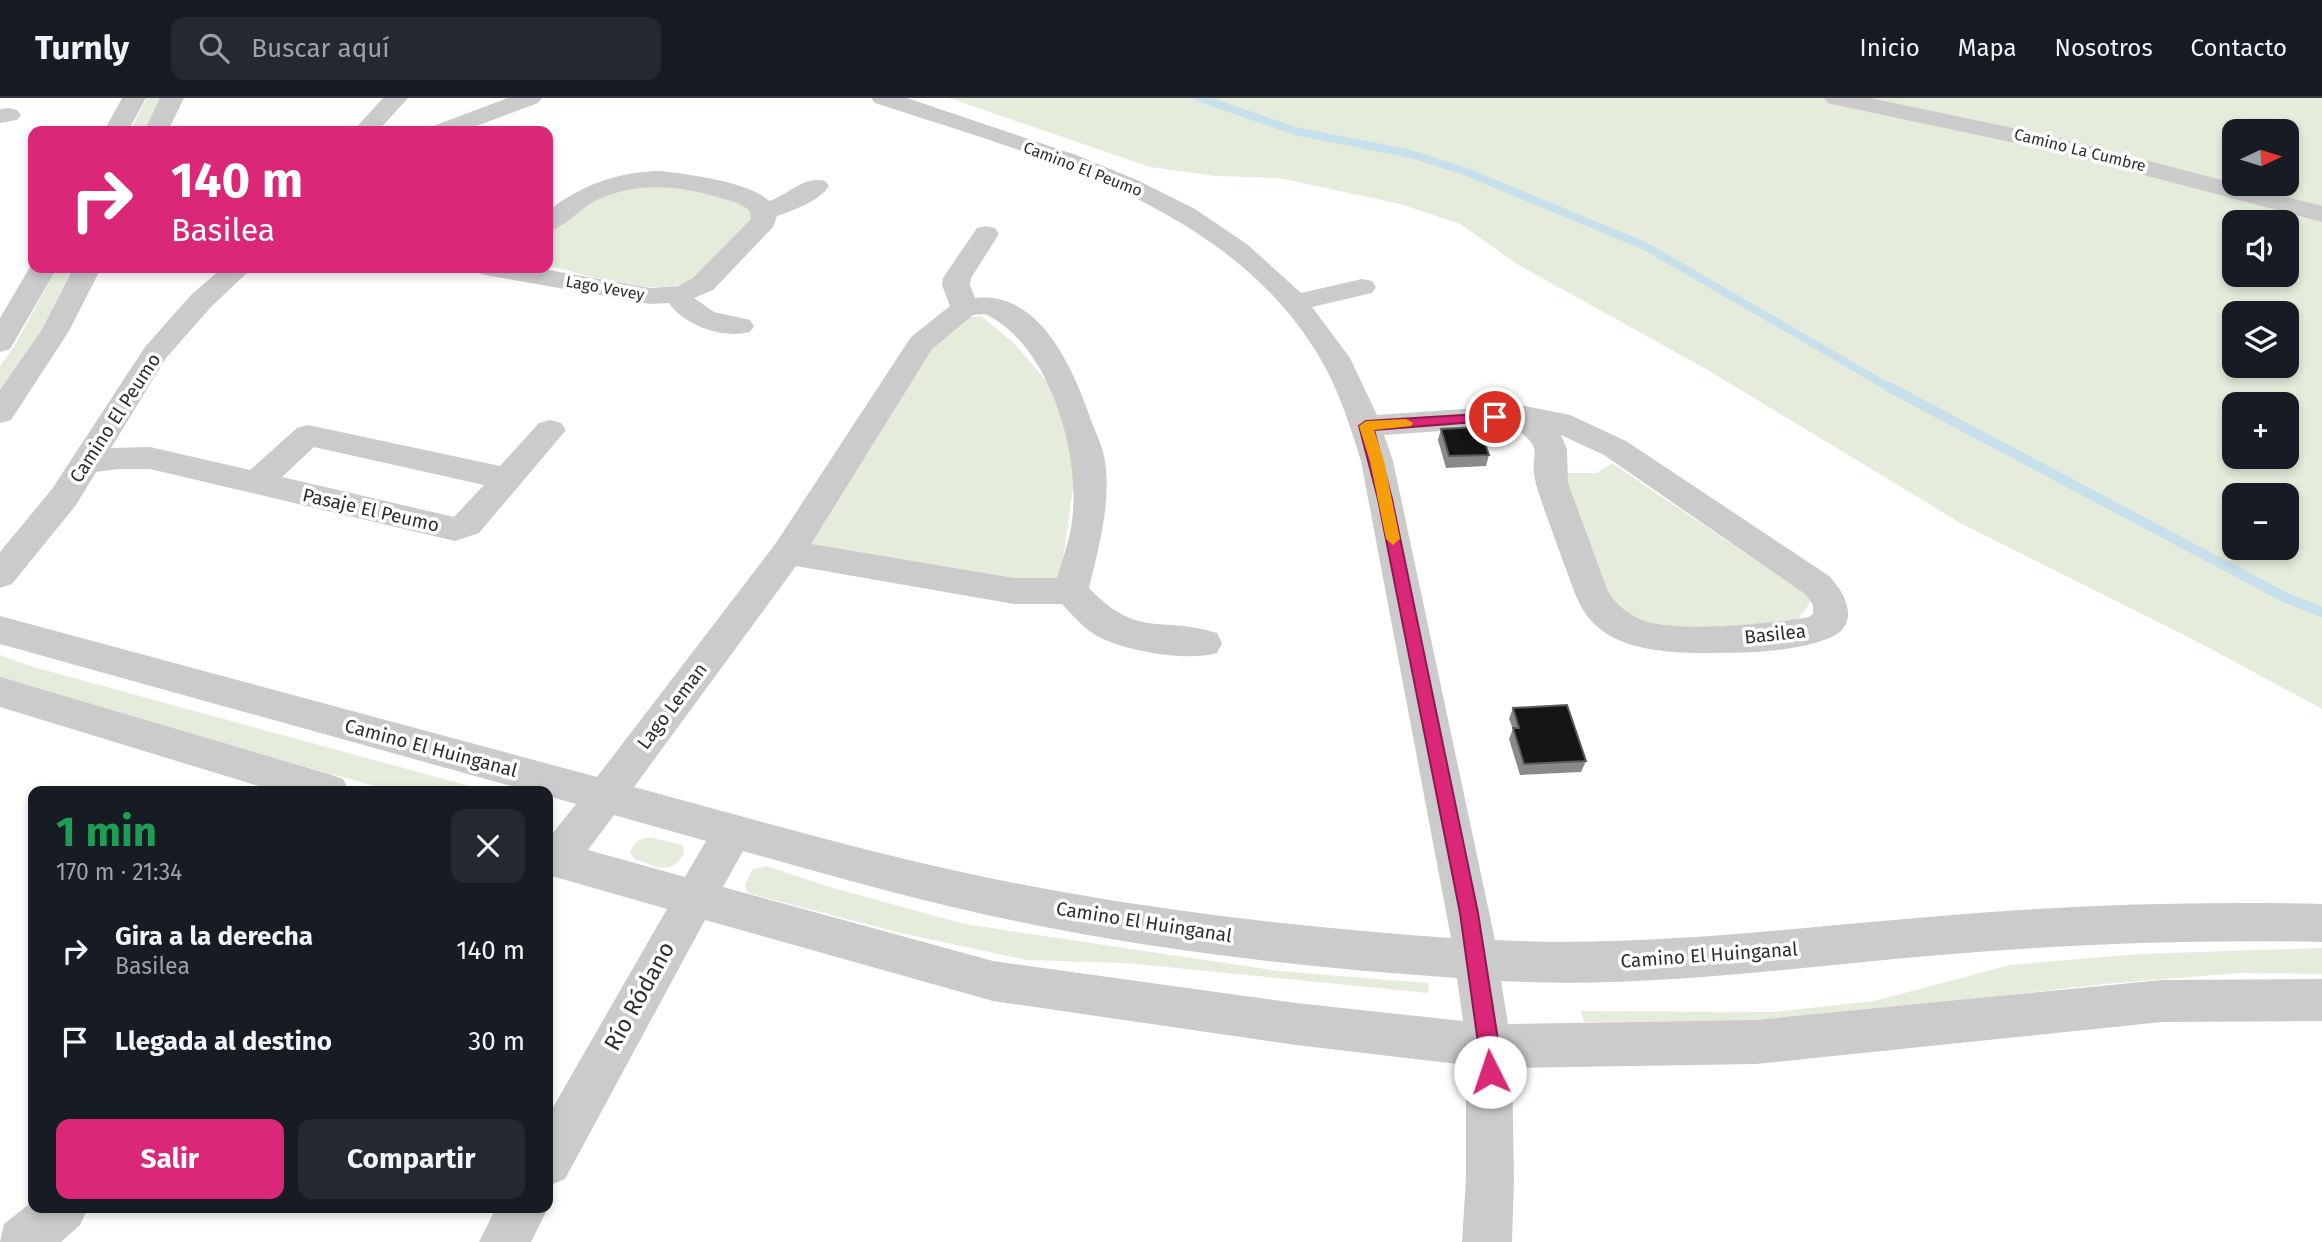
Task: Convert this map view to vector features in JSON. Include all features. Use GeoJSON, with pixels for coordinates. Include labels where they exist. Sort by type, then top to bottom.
{"type":"FeatureCollection","features":[{"type":"Feature","properties":{"kind":"street"},"geometry":{"type":"LineString","coordinates":[[119,126],[134,98]]}},
{"type":"Feature","properties":{"kind":"street"},"geometry":{"type":"LineString","coordinates":[[158,126],[172,98]]}},
{"type":"Feature","properties":{"kind":"street"},"geometry":{"type":"LineString","coordinates":[[370,126],[396,98]]}},
{"type":"Feature","properties":{"kind":"street","name":"Camino El Peumo"},"geometry":{"type":"LineString","coordinates":[[883,98],[1072,162],[1145,192],[1183,213],[1237,249],[1296,303],[1341,368],[1366,426],[1388,512],[1476,959],[1489,1046],[1490,1178],[1487,1242]]}},
{"type":"Feature","properties":{"kind":"street","name":"Camino La Cumbre"},"geometry":{"type":"LineString","coordinates":[[1836,98],[2060,145],[2322,214]]}},
{"type":"Feature","properties":{"kind":"street"},"geometry":{"type":"LineString","coordinates":[[454,126],[522,99]]}},
{"type":"Feature","properties":{"kind":"street"},"geometry":{"type":"LineString","coordinates":[[553,219],[586,196],[605,188],[647,178],[694,182],[749,198],[760,204],[764,212],[789,204],[816,186]]}},
{"type":"Feature","properties":{"kind":"street","name":"Lago Vevey"},"geometry":{"type":"LineString","coordinates":[[519,273],[650,296],[678,294],[694,290],[703,284],[764,221],[764,212]]}},
{"type":"Feature","properties":{"kind":"street"},"geometry":{"type":"LineString","coordinates":[[986,234],[957,278],[956,285],[965,308],[989,305],[1011,315],[1027,328],[1049,356],[1064,386],[1089,460],[1089,521],[1071,591]]}},
{"type":"Feature","properties":{"kind":"street"},"geometry":{"type":"LineString","coordinates":[[0,343],[40,273]]}},
{"type":"Feature","properties":{"kind":"street"},"geometry":{"type":"LineString","coordinates":[[0,412],[55,331],[84,273]]}},
{"type":"Feature","properties":{"kind":"street","name":"Camino El Peumo"},"geometry":{"type":"LineString","coordinates":[[0,575],[44,523],[87,464],[155,353],[201,301],[232,273]]}},
{"type":"Feature","properties":{"kind":"street"},"geometry":{"type":"LineString","coordinates":[[1296,303],[1362,287]]}},
{"type":"Feature","properties":{"kind":"street"},"geometry":{"type":"LineString","coordinates":[[678,294],[686,310],[693,315],[740,326]]}},
{"type":"Feature","properties":{"kind":"street","name":"Lago Leman"},"geometry":{"type":"LineString","coordinates":[[553,857],[788,552],[921,343],[965,308]]}},
{"type":"Feature","properties":{"kind":"street","name":"Basilea"},"geometry":{"type":"LineString","coordinates":[[1366,426],[1520,415],[1559,422],[1615,448],[1817,585],[1831,604],[1832,614],[1828,621],[1813,631],[1701,639],[1645,636],[1617,623],[1600,608],[1590,587],[1552,483],[1548,468],[1553,452],[1548,439],[1520,415]]}},
{"type":"Feature","properties":{"kind":"street","name":"Pasaje El Peumo"},"geometry":{"type":"LineString","coordinates":[[87,464],[118,458],[150,458],[455,529],[467,525],[550,430]]}},
{"type":"Feature","properties":{"kind":"street"},"geometry":{"type":"LineString","coordinates":[[256,483],[308,435],[507,479]]}},
{"type":"Feature","properties":{"kind":"street"},"geometry":{"type":"LineString","coordinates":[[788,552],[1014,591],[1071,591],[1103,622],[1116,629],[1204,643]]}},
{"type":"Feature","properties":{"kind":"street","name":"Camino El Huinganal"},"geometry":{"type":"LineString","coordinates":[[0,630],[912,878],[1076,914],[1349,950],[1535,963],[1761,953],[1943,935],[2225,919],[2322,923]]}},
{"type":"Feature","properties":{"kind":"street"},"geometry":{"type":"LineString","coordinates":[[0,692],[312,786]]}},
{"type":"Feature","properties":{"kind":"street","name":"Río Ródano"},"geometry":{"type":"LineString","coordinates":[[553,1153],[733,830]]}},
{"type":"Feature","properties":{"kind":"street"},"geometry":{"type":"LineString","coordinates":[[553,858],[993,981],[1296,1024],[1489,1046],[1756,1042],[2162,1000],[2322,1000]]}},
{"type":"Feature","properties":{"kind":"street"},"geometry":{"type":"LineString","coordinates":[[22,1242],[57,1213]]}},
{"type":"Feature","properties":{"kind":"street"},"geometry":{"type":"LineString","coordinates":[[504,1242],[520,1213]]}},
{"type":"Feature","properties":{"kind":"green space"},"geometry":{"type":"Polygon","coordinates":[[[147,98],[160,98],[146,126],[133,126],[147,98]]]}},
{"type":"Feature","properties":{"kind":"green space"},"geometry":{"type":"Polygon","coordinates":[[[949,98],[2322,98],[2322,709],[2196,641],[1962,524],[1706,369],[1517,264],[1460,224],[1400,204],[1279,178],[1215,176],[1150,167],[949,98]]]}},
{"type":"Feature","properties":{"kind":"green space"},"geometry":{"type":"Polygon","coordinates":[[[683,184],[748,206],[752,215],[748,224],[695,278],[680,284],[662,287],[623,284],[553,267],[553,229],[591,201],[635,185],[683,184]]]}},
{"type":"Feature","properties":{"kind":"green space"},"geometry":{"type":"Polygon","coordinates":[[[54,273],[70,273],[38,337],[0,392],[0,366],[15,345],[54,273]]]}},
{"type":"Feature","properties":{"kind":"green space"},"geometry":{"type":"Polygon","coordinates":[[[981,316],[1015,344],[1053,389],[1077,460],[1060,581],[1017,581],[805,545],[944,320],[981,316]]]}},
{"type":"Feature","properties":{"kind":"green space"},"geometry":{"type":"Polygon","coordinates":[[[1612,463],[1807,595],[1810,603],[1799,618],[1777,625],[1669,629],[1643,624],[1600,594],[1562,473],[1597,473],[1612,463]]]}},
{"type":"Feature","properties":{"kind":"green space"},"geometry":{"type":"Polygon","coordinates":[[[0,655],[30,666],[470,786],[374,786],[0,681],[0,655]]]}},
{"type":"Feature","properties":{"kind":"green space"},"geometry":{"type":"Polygon","coordinates":[[[648,837],[683,845],[684,854],[667,868],[634,859],[630,851],[637,841],[648,837]]]}},
{"type":"Feature","properties":{"kind":"green space"},"geometry":{"type":"Polygon","coordinates":[[[767,866],[826,886],[965,924],[1278,971],[1429,983],[1428,993],[1126,963],[1026,960],[896,932],[748,893],[745,885],[753,869],[767,866]]]}},
{"type":"Feature","properties":{"kind":"green space"},"geometry":{"type":"Polygon","coordinates":[[[2322,948],[2322,974],[2240,973],[2104,984],[1874,1010],[1743,1021],[1584,1022],[1581,1011],[1774,1012],[1874,1001],[2010,965],[2138,954],[2322,948]]]}},
{"type":"Feature","properties":{"kind":"building"},"geometry":{"type":"Polygon","coordinates":[[[1479,427],[1489,455],[1449,456],[1441,429],[1479,427]]]}},
{"type":"Feature","properties":{"kind":"building"},"geometry":{"type":"Polygon","coordinates":[[[1567,705],[1586,761],[1524,764],[1513,728],[1519,728],[1513,708],[1567,705]]]}},
{"type":"Feature","properties":{"kind":"waterway"},"geometry":{"type":"LineString","coordinates":[[1200,98],[1295,131],[1411,154],[1464,171],[1645,246],[1892,389]]}},
{"type":"Feature","properties":{"kind":"waterway"},"geometry":{"type":"LineString","coordinates":[[1889,387],[2284,597],[2322,612]]}},
{"type":"Feature","properties":{"kind":"slow traffic"},"geometry":{"type":"LineString","coordinates":[[1393,539],[1377,461],[1366,426],[1406,423]]}},
{"type":"Feature","properties":{"kind":"route"},"geometry":{"type":"LineString","coordinates":[[1490,1072],[1489,1046],[1469,913],[1377,461],[1366,426],[1495,417]]}}]}
